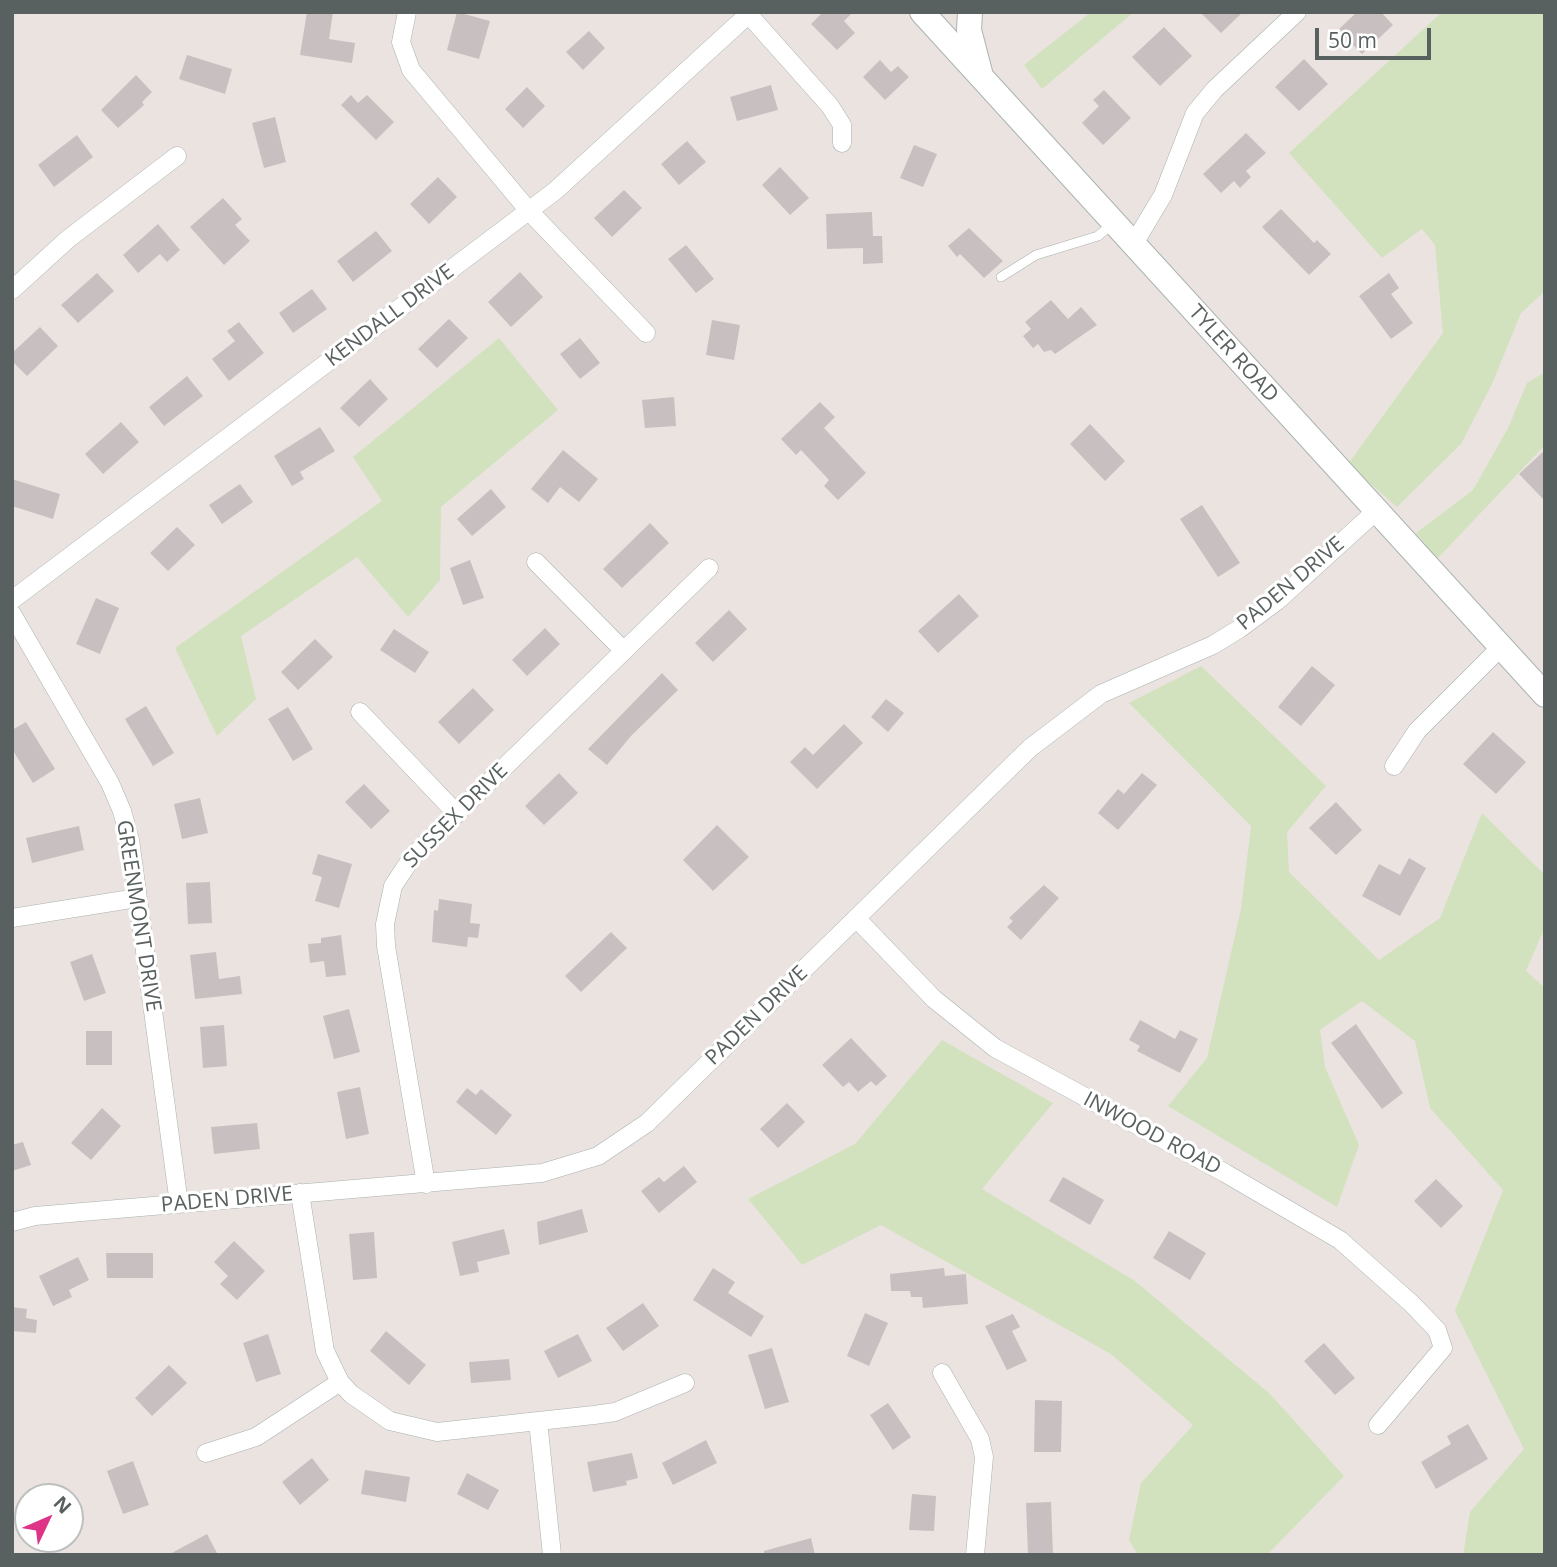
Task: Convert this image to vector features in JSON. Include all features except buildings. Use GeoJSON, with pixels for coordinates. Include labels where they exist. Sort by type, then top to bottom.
{"type":"FeatureCollection","features":[{"type":"Feature","properties":{"kind":"street"},"geometry":{"type":"LineString","coordinates":[[407,12],[401,42],[411,70],[529,211],[646,333]]}},
{"type":"Feature","properties":{"kind":"street","name":"TYLER ROAD"},"geometry":{"type":"LineString","coordinates":[[922,12],[1375,512],[1545,695]]}},
{"type":"Feature","properties":{"kind":"street"},"geometry":{"type":"LineString","coordinates":[[970,12],[969,30],[983,79]]}},
{"type":"Feature","properties":{"kind":"street"},"geometry":{"type":"LineString","coordinates":[[1133,245],[1163,195],[1195,113],[1215,89],[1297,12]]}},
{"type":"Feature","properties":{"kind":"street"},"geometry":{"type":"LineString","coordinates":[[750,13],[830,106],[842,125],[842,143]]}},
{"type":"Feature","properties":{"kind":"street","name":"KENDALL DRIVE"},"geometry":{"type":"LineString","coordinates":[[12,600],[555,191],[750,13]]}},
{"type":"Feature","properties":{"kind":"street"},"geometry":{"type":"LineString","coordinates":[[12,290],[68,239],[177,156]]}},
{"type":"Feature","properties":{"kind":"street","name":"PADEN DRIVE"},"geometry":{"type":"LineString","coordinates":[[12,1222],[35,1216],[426,1184],[561,1170],[598,1156],[647,1123],[857,919],[946,828],[1058,726],[1101,694],[1213,645],[1240,629],[1277,601],[1375,512]]}},
{"type":"Feature","properties":{"kind":"street"},"geometry":{"type":"LineString","coordinates":[[536,562],[624,651]]}},
{"type":"Feature","properties":{"kind":"street","name":"SUSSEX DRIVE"},"geometry":{"type":"LineString","coordinates":[[426,1184],[385,925],[387,903],[402,870],[709,568]]}},
{"type":"Feature","properties":{"kind":"street","name":"GREENMONT DRIVE"},"geometry":{"type":"LineString","coordinates":[[12,614],[110,783],[122,811],[130,840],[179,1204]]}},
{"type":"Feature","properties":{"kind":"street"},"geometry":{"type":"LineString","coordinates":[[1394,766],[1417,731],[1500,648]]}},
{"type":"Feature","properties":{"kind":"street"},"geometry":{"type":"LineString","coordinates":[[360,712],[457,814]]}},
{"type":"Feature","properties":{"kind":"street"},"geometry":{"type":"LineString","coordinates":[[12,918],[137,898]]}},
{"type":"Feature","properties":{"kind":"street","name":"INWOOD ROAD"},"geometry":{"type":"LineString","coordinates":[[857,919],[934,999],[995,1048],[1225,1173],[1340,1240],[1374,1268],[1429,1321],[1437,1330],[1443,1348],[1378,1425]]}},
{"type":"Feature","properties":{"kind":"street"},"geometry":{"type":"LineString","coordinates":[[300,1194],[320,1332],[340,1382],[370,1409],[390,1421],[421,1430],[459,1431],[615,1412],[685,1383]]}},
{"type":"Feature","properties":{"kind":"street"},"geometry":{"type":"LineString","coordinates":[[942,1373],[981,1439],[984,1457],[975,1555]]}},
{"type":"Feature","properties":{"kind":"street"},"geometry":{"type":"LineString","coordinates":[[206,1453],[256,1437],[340,1382]]}},
{"type":"Feature","properties":{"kind":"street"},"geometry":{"type":"LineString","coordinates":[[537,1421],[552,1555]]}},
{"type":"Feature","properties":{"kind":"lane"},"geometry":{"type":"LineString","coordinates":[[1001,276],[1036,255],[1098,236],[1113,223]]}},
{"type":"Feature","properties":{"kind":"green space"},"geometry":{"type":"Polygon","coordinates":[[[1091,12],[1134,12],[1042,89],[1024,65],[1091,12]]]}},
{"type":"Feature","properties":{"kind":"green space"},"geometry":{"type":"Polygon","coordinates":[[[1442,12],[1545,12],[1545,291],[1521,313],[1492,384],[1461,444],[1397,507],[1348,464],[1443,333],[1435,245],[1422,229],[1382,258],[1289,153],[1442,12]]]}},
{"type":"Feature","properties":{"kind":"green space"},"geometry":{"type":"Polygon","coordinates":[[[499,338],[558,410],[441,507],[440,580],[408,617],[357,557],[241,636],[256,699],[217,736],[175,648],[382,501],[353,457],[499,338]]]}},
{"type":"Feature","properties":{"kind":"green space"},"geometry":{"type":"Polygon","coordinates":[[[1545,372],[1545,445],[1437,559],[1416,533],[1473,490],[1508,428],[1527,383],[1545,372]]]}},
{"type":"Feature","properties":{"kind":"green space"},"geometry":{"type":"Polygon","coordinates":[[[1201,666],[1326,786],[1287,832],[1289,872],[1379,960],[1440,918],[1482,813],[1545,875],[1545,927],[1526,971],[1545,988],[1545,1555],[1463,1555],[1470,1512],[1524,1449],[1455,1311],[1503,1190],[1430,1108],[1415,1041],[1362,1001],[1320,1030],[1325,1067],[1359,1145],[1337,1207],[1168,1106],[1207,1058],[1241,909],[1251,826],[1129,703],[1201,666]]]}},
{"type":"Feature","properties":{"kind":"green space"},"geometry":{"type":"Polygon","coordinates":[[[942,1040],[1053,1103],[982,1189],[1135,1281],[1270,1394],[1344,1476],[1267,1555],[1138,1555],[1129,1540],[1141,1483],[1193,1425],[1111,1354],[881,1225],[802,1265],[748,1199],[855,1144],[942,1040]]]}}]}
